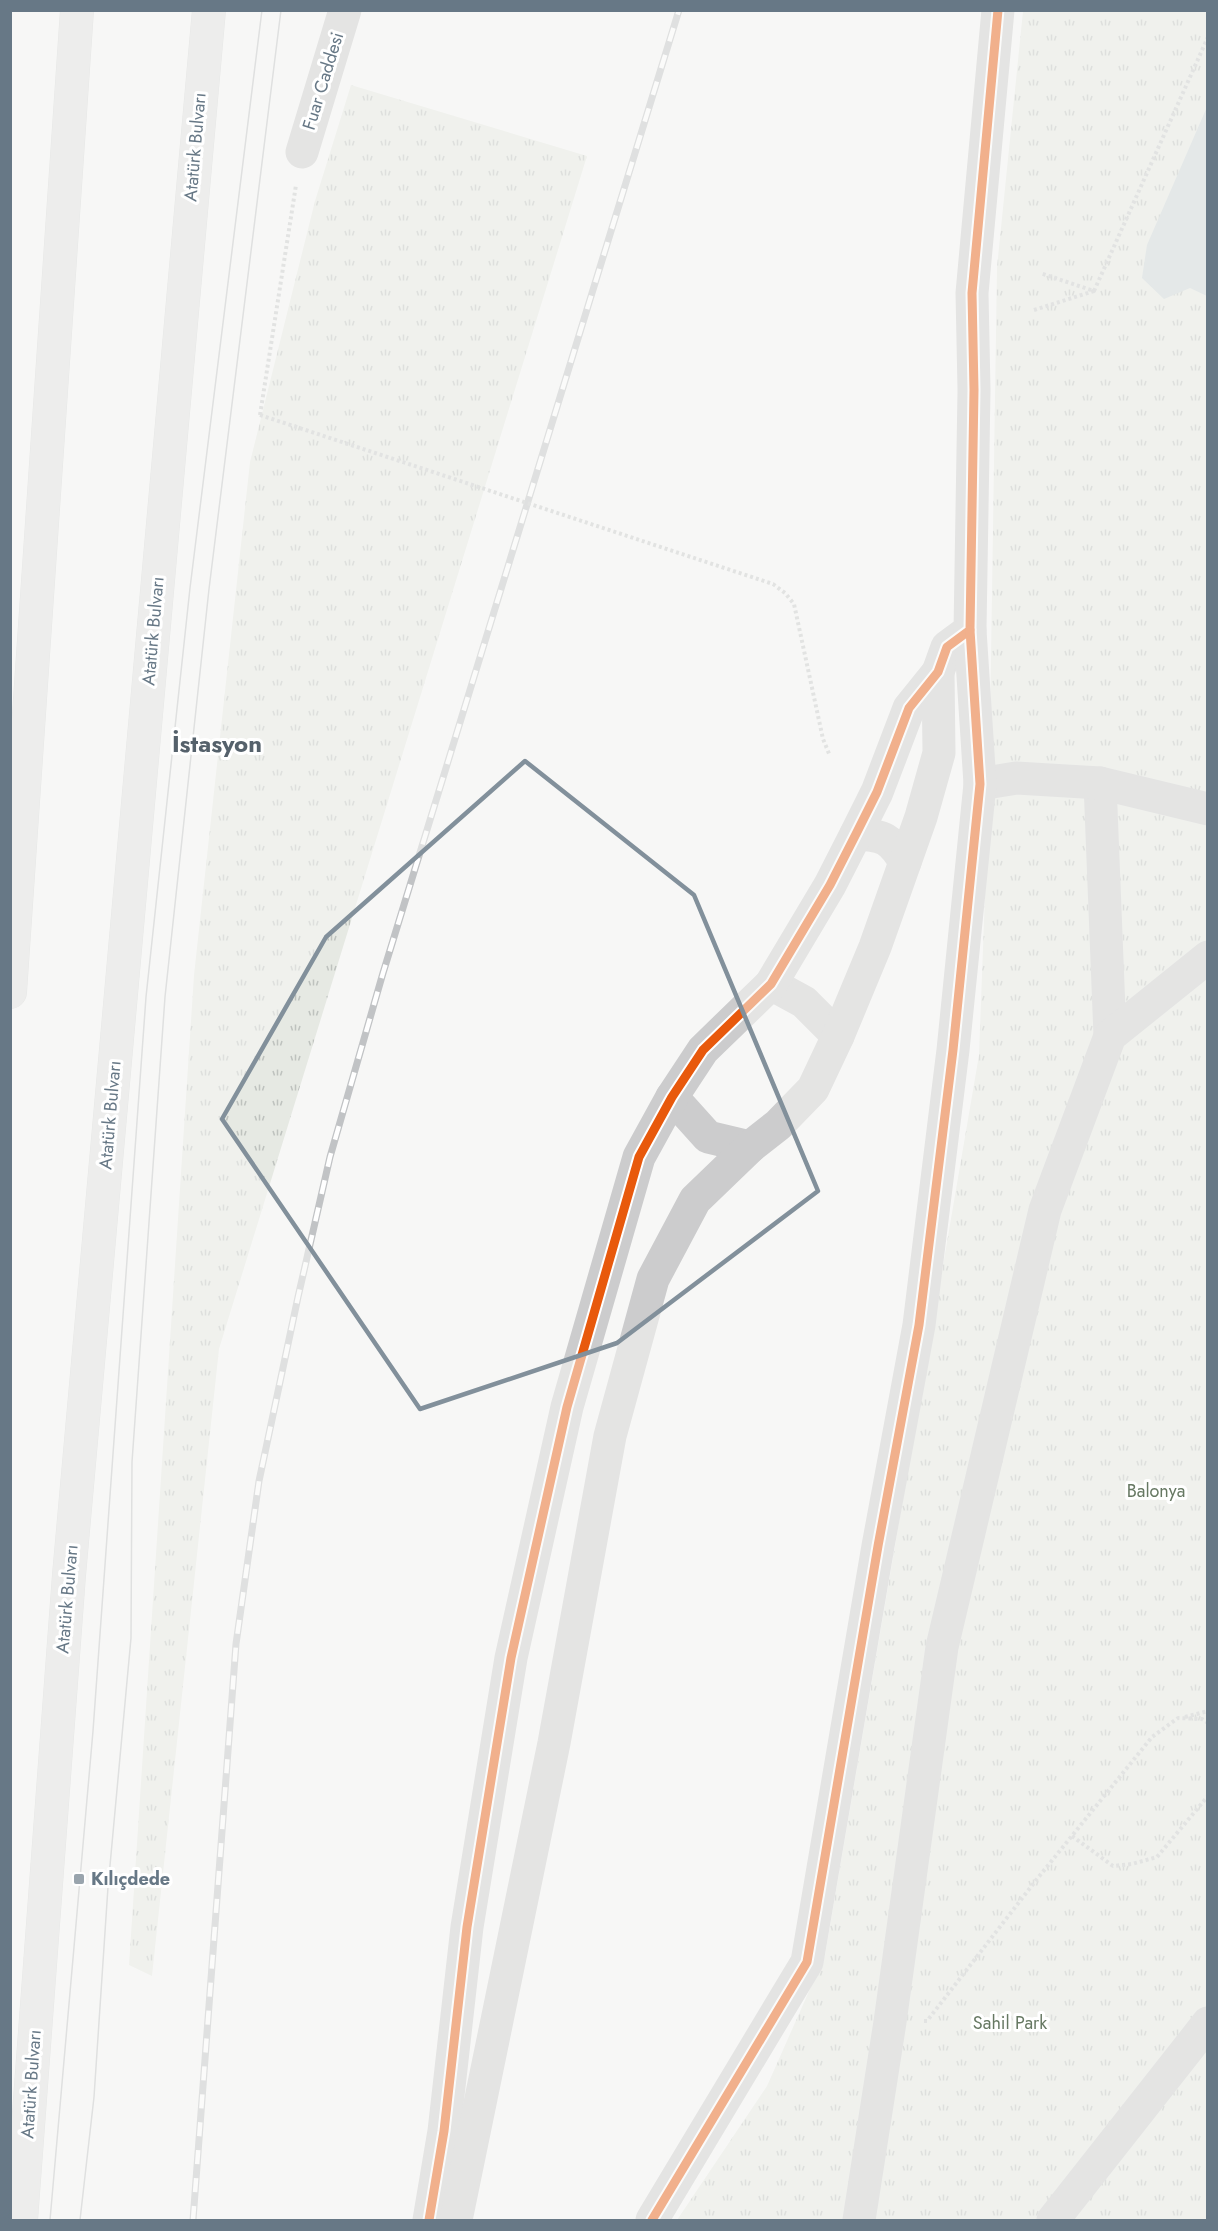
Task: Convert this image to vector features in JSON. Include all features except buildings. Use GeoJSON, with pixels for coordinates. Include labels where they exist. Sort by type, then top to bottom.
{"type":"FeatureCollection","features":[{"type":"Feature","properties":{"kind":"main road"},"geometry":{"type":"LineString","coordinates":[[10,992],[77,10]]}},
{"type":"Feature","properties":{"kind":"main road","name":"Atatürk Bulvarı"},"geometry":{"type":"LineString","coordinates":[[21,2220],[69,1575],[209,10]]}},
{"type":"Feature","properties":{"kind":"street","name":"Fuar Caddesi"},"geometry":{"type":"LineString","coordinates":[[302,152],[345,10]]}},
{"type":"Feature","properties":{"kind":"street"},"geometry":{"type":"LineString","coordinates":[[652,2220],[807,1962],[878,1546],[919,1325],[953,1050],[980,783],[970,630],[974,390],[972,293],[998,10]]}},
{"type":"Feature","properties":{"kind":"street"},"geometry":{"type":"LineString","coordinates":[[429,2220],[444,2131],[467,1927],[511,1658],[567,1407],[639,1157],[672,1097],[703,1050],[771,984],[830,885],[877,792],[909,708],[938,672],[947,647],[970,630]]}},
{"type":"Feature","properties":{"kind":"street"},"geometry":{"type":"LineString","coordinates":[[456,2220],[554,1743],[610,1436],[653,1279],[695,1200],[750,1147],[778,1125],[813,1089],[838,1036],[875,947],[905,862],[939,753],[938,672]]}},
{"type":"Feature","properties":{"kind":"street"},"geometry":{"type":"LineString","coordinates":[[980,783],[1016,778],[1100,783],[1208,809]]}},
{"type":"Feature","properties":{"kind":"street"},"geometry":{"type":"LineString","coordinates":[[860,2220],[942,1647],[1046,1210],[1110,1036],[1100,783]]}},
{"type":"Feature","properties":{"kind":"street"},"geometry":{"type":"LineString","coordinates":[[856,834],[873,834],[894,843],[905,862]]}},
{"type":"Feature","properties":{"kind":"street"},"geometry":{"type":"LineString","coordinates":[[1110,1036],[1208,957]]}},
{"type":"Feature","properties":{"kind":"street"},"geometry":{"type":"LineString","coordinates":[[771,984],[804,1002],[838,1036]]}},
{"type":"Feature","properties":{"kind":"street"},"geometry":{"type":"LineString","coordinates":[[672,1097],[708,1137],[750,1147]]}},
{"type":"Feature","properties":{"kind":"street"},"geometry":{"type":"LineString","coordinates":[[1053,2220],[1208,2023]]}},
{"type":"Feature","properties":{"kind":"path"},"geometry":{"type":"LineString","coordinates":[[1034,310],[1094,291],[1208,37]]}},
{"type":"Feature","properties":{"kind":"path"},"geometry":{"type":"LineString","coordinates":[[302,152],[260,416],[773,584],[794,604],[823,739],[830,756]]}},
{"type":"Feature","properties":{"kind":"path"},"geometry":{"type":"LineString","coordinates":[[1040,273],[1094,291]]}},
{"type":"Feature","properties":{"kind":"path"},"geometry":{"type":"LineString","coordinates":[[890,2022],[927,2021],[1152,1737],[1178,1718],[1208,1711]]}},
{"type":"Feature","properties":{"kind":"path"},"geometry":{"type":"LineString","coordinates":[[1178,1718],[1203,1719],[1208,1723]]}},
{"type":"Feature","properties":{"kind":"path"},"geometry":{"type":"LineString","coordinates":[[1072,1836],[1113,1866],[1132,1864],[1157,1857],[1208,1796]]}},
{"type":"Feature","properties":{"kind":"highlighted area"},"geometry":{"type":"Polygon","coordinates":[[[525,761],[694,895],[818,1191],[617,1343],[420,1409],[222,1119],[326,937],[525,761]]]}},
{"type":"Feature","properties":{"kind":"green space","name":"Sahil Park"},"geometry":{"type":"Polygon","coordinates":[[[1023,11],[1207,11],[1207,2220],[677,2220],[767,2086],[825,1955],[979,1055],[989,786],[997,267],[1023,11]]]}},
{"type":"Feature","properties":{"kind":"green space"},"geometry":{"type":"Polygon","coordinates":[[[351,85],[587,156],[219,1349],[152,1976],[129,1965],[194,975],[250,462],[315,201],[351,85]]]}},
{"type":"Feature","properties":{"kind":"shaded area"},"geometry":{"type":"Polygon","coordinates":[[[1207,107],[1207,296],[1190,288],[1164,299],[1142,278],[1147,245],[1207,107]]]}},
{"type":"Feature","properties":{"kind":"tram line"},"geometry":{"type":"LineString","coordinates":[[50,2220],[93,1731],[146,997],[190,588],[262,10]]}},
{"type":"Feature","properties":{"kind":"tram line"},"geometry":{"type":"LineString","coordinates":[[80,2220],[94,2097],[108,1887],[131,1638],[132,1462],[165,997],[209,589],[281,10]]}},
{"type":"Feature","properties":{"kind":"railway"},"geometry":{"type":"LineString","coordinates":[[193,2220],[236,1644],[259,1481],[298,1297],[330,1157],[383,973],[679,10]]}},
{"type":"Feature","properties":{"kind":"cycle path"},"geometry":{"type":"LineString","coordinates":[[429,2220],[444,2131],[467,1927],[511,1658],[567,1407],[639,1157],[672,1097],[703,1050],[771,984],[830,885],[856,834],[877,792],[909,708],[938,672],[947,647],[970,630],[974,390],[972,293],[998,10]]}},
{"type":"Feature","properties":{"kind":"cycle path"},"geometry":{"type":"LineString","coordinates":[[652,2220],[807,1962],[878,1546],[919,1325],[953,1050],[980,784],[970,630]]}},
{"type":"Feature","properties":{"kind":"place","name":"Kılıçdede"},"geometry":{"type":"Point","coordinates":[79,1879]}},
{"type":"Feature","properties":{"kind":"district","name":"İstasyon"},"geometry":{"type":"Point","coordinates":[217,743]}},
{"type":"Feature","properties":{"kind":"park label","name":"Balonya"},"geometry":{"type":"Point","coordinates":[1156,1491]}}]}
